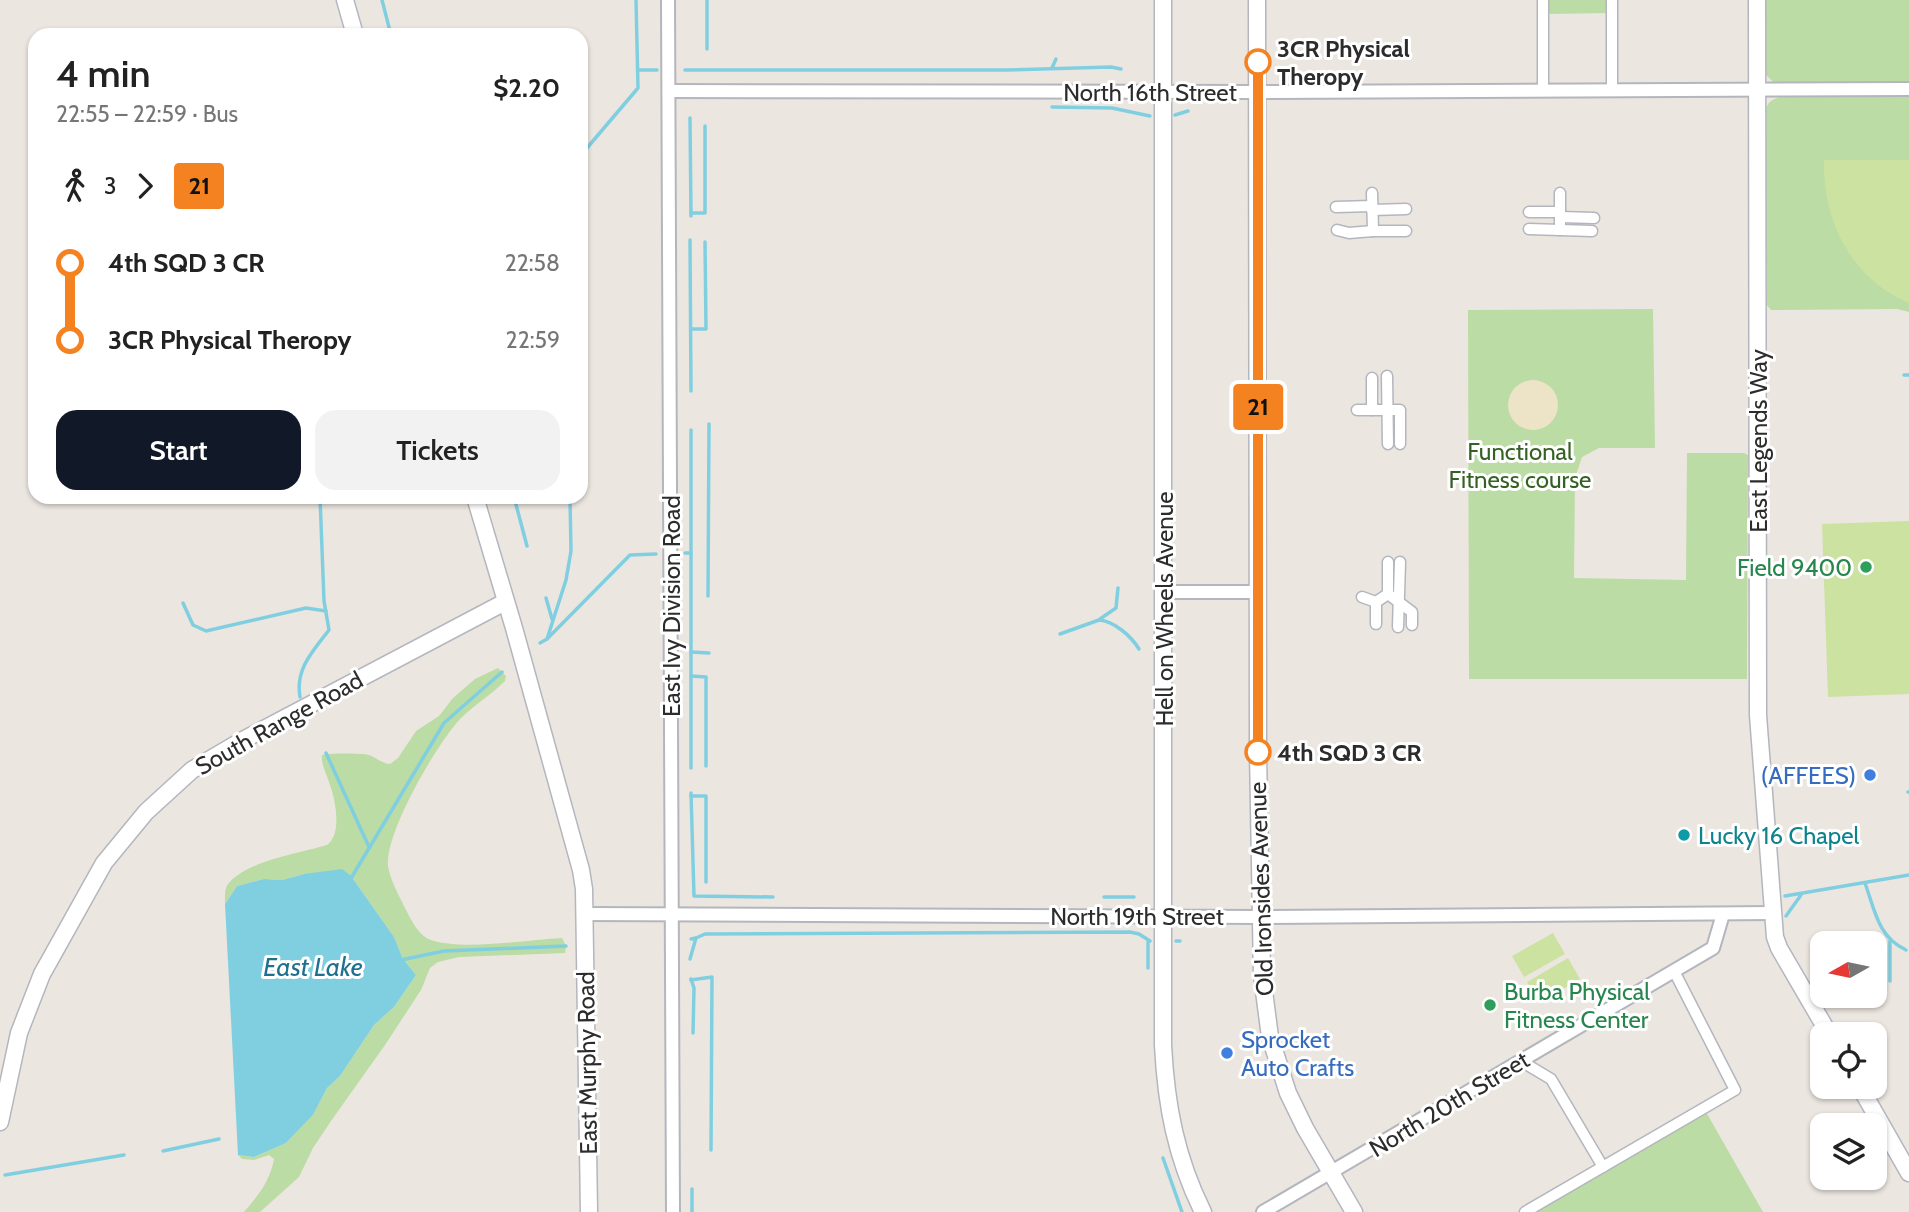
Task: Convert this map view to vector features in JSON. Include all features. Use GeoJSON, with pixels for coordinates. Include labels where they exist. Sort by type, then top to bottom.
{"type":"FeatureCollection","features":[{"type":"Feature","properties":{"kind":"street"},"geometry":{"type":"LineString","coordinates":[[345,0],[353,28]]}},
{"type":"Feature","properties":{"kind":"street","name":"East Ivy Division Road"},"geometry":{"type":"LineString","coordinates":[[668,0],[673,1212]]}},
{"type":"Feature","properties":{"kind":"street","name":"Hell on Wheels Avenue"},"geometry":{"type":"LineString","coordinates":[[1163,0],[1163,1045],[1167,1099],[1180,1158],[1203,1212]]}},
{"type":"Feature","properties":{"kind":"street","name":"Old Ironsides Avenue"},"geometry":{"type":"LineString","coordinates":[[1257,0],[1259,917],[1264,999],[1276,1058],[1295,1109],[1354,1212]]}},
{"type":"Feature","properties":{"kind":"street"},"geometry":{"type":"LineString","coordinates":[[1543,0],[1543,90]]}},
{"type":"Feature","properties":{"kind":"street"},"geometry":{"type":"LineString","coordinates":[[1612,0],[1612,90]]}},
{"type":"Feature","properties":{"kind":"street","name":"East Legends Way"},"geometry":{"type":"LineString","coordinates":[[1757,0],[1758,715],[1775,937],[1822,1022]]}},
{"type":"Feature","properties":{"kind":"street","name":"North 16th Street"},"geometry":{"type":"LineString","coordinates":[[669,90],[1258,92],[1909,89]]}},
{"type":"Feature","properties":{"kind":"street"},"geometry":{"type":"LineString","coordinates":[[1372,193],[1373,231]]}},
{"type":"Feature","properties":{"kind":"street"},"geometry":{"type":"LineString","coordinates":[[1560,193],[1560,230]]}},
{"type":"Feature","properties":{"kind":"street"},"geometry":{"type":"LineString","coordinates":[[1336,207],[1406,209]]}},
{"type":"Feature","properties":{"kind":"street"},"geometry":{"type":"LineString","coordinates":[[1529,212],[1594,218]]}},
{"type":"Feature","properties":{"kind":"street"},"geometry":{"type":"LineString","coordinates":[[1529,229],[1592,231]]}},
{"type":"Feature","properties":{"kind":"street"},"geometry":{"type":"LineString","coordinates":[[1337,230],[1349,233],[1406,231]]}},
{"type":"Feature","properties":{"kind":"street"},"geometry":{"type":"LineString","coordinates":[[1387,376],[1388,444]]}},
{"type":"Feature","properties":{"kind":"street"},"geometry":{"type":"LineString","coordinates":[[1371,378],[1372,410]]}},
{"type":"Feature","properties":{"kind":"street"},"geometry":{"type":"LineString","coordinates":[[1357,410],[1399,410],[1400,444]]}},
{"type":"Feature","properties":{"kind":"street","name":"East Murphy Road"},"geometry":{"type":"LineString","coordinates":[[477,504],[581,870],[585,914],[589,1212]]}},
{"type":"Feature","properties":{"kind":"street"},"geometry":{"type":"LineString","coordinates":[[1388,562],[1388,594]]}},
{"type":"Feature","properties":{"kind":"street"},"geometry":{"type":"LineString","coordinates":[[1398,627],[1400,562]]}},
{"type":"Feature","properties":{"kind":"street"},"geometry":{"type":"LineString","coordinates":[[1164,592],[1259,592]]}},
{"type":"Feature","properties":{"kind":"street"},"geometry":{"type":"LineString","coordinates":[[1388,594],[1412,612],[1412,625]]}},
{"type":"Feature","properties":{"kind":"street"},"geometry":{"type":"LineString","coordinates":[[1376,602],[1388,594]]}},
{"type":"Feature","properties":{"kind":"street"},"geometry":{"type":"LineString","coordinates":[[1362,597],[1376,602]]}},
{"type":"Feature","properties":{"kind":"street","name":"South Range Road"},"geometry":{"type":"LineString","coordinates":[[0,1122],[19,1033],[42,974],[104,863],[146,812],[192,770],[222,752],[505,602]]}},
{"type":"Feature","properties":{"kind":"street"},"geometry":{"type":"LineString","coordinates":[[1376,602],[1376,624]]}},
{"type":"Feature","properties":{"kind":"street","name":"North 19th Street"},"geometry":{"type":"LineString","coordinates":[[585,914],[1259,917],[1773,913]]}},
{"type":"Feature","properties":{"kind":"street","name":"North 20th Street"},"geometry":{"type":"LineString","coordinates":[[1263,1212],[1713,948],[1724,914]]}},
{"type":"Feature","properties":{"kind":"street"},"geometry":{"type":"LineString","coordinates":[[1525,1212],[1735,1090],[1674,971]]}},
{"type":"Feature","properties":{"kind":"street"},"geometry":{"type":"LineString","coordinates":[[1521,1061],[1551,1080],[1603,1167]]}},
{"type":"Feature","properties":{"kind":"street"},"geometry":{"type":"LineString","coordinates":[[1867,1099],[1909,1173]]}},
{"type":"Feature","properties":{"kind":"green space"},"geometry":{"type":"Polygon","coordinates":[[[1546,0],[1609,0],[1607,13],[1547,14],[1546,0]]]}},
{"type":"Feature","properties":{"kind":"green space"},"geometry":{"type":"Polygon","coordinates":[[[1764,0],[1909,0],[1909,84],[1775,84],[1764,73],[1764,0]]]}},
{"type":"Feature","properties":{"kind":"green space"},"geometry":{"type":"Polygon","coordinates":[[[1909,96],[1909,312],[1897,309],[1771,310],[1765,303],[1764,123],[1767,106],[1781,97],[1909,96]]]}},
{"type":"Feature","properties":{"kind":"green space"},"geometry":{"type":"Polygon","coordinates":[[[1824,160],[1909,160],[1909,303],[1871,279],[1844,245],[1828,204],[1824,160]]]}},
{"type":"Feature","properties":{"kind":"green space","name":"Functional Fitness course"},"geometry":{"type":"Polygon","coordinates":[[[1653,309],[1655,448],[1599,448],[1582,457],[1575,478],[1574,578],[1686,580],[1687,453],[1748,455],[1747,679],[1469,679],[1468,310],[1653,309]]]}},
{"type":"Feature","properties":{"kind":"green space","name":"Field 9400"},"geometry":{"type":"Polygon","coordinates":[[[1909,521],[1909,694],[1828,697],[1822,524],[1909,521]]]}},
{"type":"Feature","properties":{"kind":"green space"},"geometry":{"type":"Polygon","coordinates":[[[498,668],[506,676],[505,681],[460,719],[414,789],[389,851],[389,871],[412,922],[428,939],[447,944],[479,945],[562,938],[566,946],[565,953],[459,957],[438,962],[430,968],[421,990],[313,1148],[299,1177],[260,1212],[244,1212],[263,1188],[274,1159],[269,1155],[254,1160],[242,1159],[238,1155],[254,1157],[286,1143],[313,1115],[327,1088],[340,1076],[374,1025],[394,1007],[416,975],[403,959],[394,937],[351,876],[304,874],[282,880],[264,879],[237,886],[225,904],[226,887],[237,875],[261,863],[327,845],[332,840],[336,824],[335,806],[322,755],[365,754],[390,764],[398,758],[416,731],[439,716],[453,698],[475,679],[498,668]]]}},
{"type":"Feature","properties":{"kind":"green space"},"geometry":{"type":"Polygon","coordinates":[[[1553,933],[1565,954],[1524,977],[1512,956],[1553,933]]]}},
{"type":"Feature","properties":{"kind":"green space"},"geometry":{"type":"Polygon","coordinates":[[[1568,958],[1580,979],[1539,1003],[1527,982],[1568,958]]]}},
{"type":"Feature","properties":{"kind":"green space"},"geometry":{"type":"Polygon","coordinates":[[[1706,1112],[1763,1212],[1533,1212],[1706,1112]]]}},
{"type":"Feature","properties":{"kind":"sand"},"geometry":{"type":"Polygon","coordinates":[[[1533,380],[1550,388],[1558,405],[1550,422],[1533,430],[1516,422],[1508,405],[1516,388],[1533,380]]]}},
{"type":"Feature","properties":{"kind":"water","name":"East Lake"},"geometry":{"type":"Polygon","coordinates":[[[342,869],[351,876],[394,937],[403,959],[416,975],[394,1007],[374,1025],[340,1076],[327,1088],[313,1115],[286,1143],[254,1157],[238,1155],[225,904],[237,886],[264,879],[282,880],[342,869]]]}},
{"type":"Feature","properties":{"kind":"waterway"},"geometry":{"type":"LineString","coordinates":[[382,0],[389,28]]}},
{"type":"Feature","properties":{"kind":"waterway"},"geometry":{"type":"LineString","coordinates":[[588,147],[638,88],[636,0]]}},
{"type":"Feature","properties":{"kind":"waterway"},"geometry":{"type":"LineString","coordinates":[[707,0],[707,49]]}},
{"type":"Feature","properties":{"kind":"waterway"},"geometry":{"type":"LineString","coordinates":[[1052,68],[1056,59]]}},
{"type":"Feature","properties":{"kind":"waterway"},"geometry":{"type":"LineString","coordinates":[[685,70],[1121,69]]}},
{"type":"Feature","properties":{"kind":"waterway"},"geometry":{"type":"LineString","coordinates":[[638,70],[657,70]]}},
{"type":"Feature","properties":{"kind":"waterway"},"geometry":{"type":"LineString","coordinates":[[1052,107],[1112,108],[1150,116]]}},
{"type":"Feature","properties":{"kind":"waterway"},"geometry":{"type":"LineString","coordinates":[[1175,115],[1188,111]]}},
{"type":"Feature","properties":{"kind":"waterway"},"geometry":{"type":"LineString","coordinates":[[690,118],[691,216]]}},
{"type":"Feature","properties":{"kind":"waterway"},"geometry":{"type":"LineString","coordinates":[[691,213],[705,213],[705,126]]}},
{"type":"Feature","properties":{"kind":"waterway"},"geometry":{"type":"LineString","coordinates":[[690,240],[691,391]]}},
{"type":"Feature","properties":{"kind":"waterway"},"geometry":{"type":"LineString","coordinates":[[691,329],[706,329],[705,242]]}},
{"type":"Feature","properties":{"kind":"waterway"},"geometry":{"type":"LineString","coordinates":[[1904,375],[1909,375]]}},
{"type":"Feature","properties":{"kind":"waterway"},"geometry":{"type":"LineString","coordinates":[[708,596],[709,424]]}},
{"type":"Feature","properties":{"kind":"waterway"},"geometry":{"type":"LineString","coordinates":[[691,430],[691,553]]}},
{"type":"Feature","properties":{"kind":"waterway"},"geometry":{"type":"LineString","coordinates":[[300,697],[303,669],[311,653],[329,630],[324,601],[320,504]]}},
{"type":"Feature","properties":{"kind":"waterway"},"geometry":{"type":"LineString","coordinates":[[516,504],[527,546]]}},
{"type":"Feature","properties":{"kind":"waterway"},"geometry":{"type":"LineString","coordinates":[[547,639],[566,580],[571,551],[570,504]]}},
{"type":"Feature","properties":{"kind":"waterway"},"geometry":{"type":"LineString","coordinates":[[685,553],[691,553],[691,768]]}},
{"type":"Feature","properties":{"kind":"waterway"},"geometry":{"type":"LineString","coordinates":[[540,643],[630,555],[656,554]]}},
{"type":"Feature","properties":{"kind":"waterway"},"geometry":{"type":"LineString","coordinates":[[1100,619],[1116,608],[1118,588]]}},
{"type":"Feature","properties":{"kind":"waterway"},"geometry":{"type":"LineString","coordinates":[[546,598],[552,619]]}},
{"type":"Feature","properties":{"kind":"waterway"},"geometry":{"type":"LineString","coordinates":[[183,603],[193,625],[206,631],[306,608],[326,611]]}},
{"type":"Feature","properties":{"kind":"waterway"},"geometry":{"type":"LineString","coordinates":[[1060,634],[1099,620],[1105,621],[1122,630],[1139,649]]}},
{"type":"Feature","properties":{"kind":"waterway"},"geometry":{"type":"LineString","coordinates":[[691,652],[709,653]]}},
{"type":"Feature","properties":{"kind":"waterway"},"geometry":{"type":"LineString","coordinates":[[350,880],[444,723],[502,672]]}},
{"type":"Feature","properties":{"kind":"waterway"},"geometry":{"type":"LineString","coordinates":[[691,676],[706,677],[706,766]]}},
{"type":"Feature","properties":{"kind":"waterway"},"geometry":{"type":"LineString","coordinates":[[326,753],[369,847]]}},
{"type":"Feature","properties":{"kind":"waterway"},"geometry":{"type":"LineString","coordinates":[[691,793],[694,896],[773,897]]}},
{"type":"Feature","properties":{"kind":"waterway"},"geometry":{"type":"LineString","coordinates":[[691,796],[706,796],[706,882]]}},
{"type":"Feature","properties":{"kind":"waterway"},"geometry":{"type":"LineString","coordinates":[[1785,896],[1909,875]]}},
{"type":"Feature","properties":{"kind":"waterway"},"geometry":{"type":"LineString","coordinates":[[1865,883],[1883,930],[1897,945],[1906,950]]}},
{"type":"Feature","properties":{"kind":"waterway"},"geometry":{"type":"LineString","coordinates":[[1786,916],[1801,895]]}},
{"type":"Feature","properties":{"kind":"waterway"},"geometry":{"type":"LineString","coordinates":[[1104,897],[1134,897]]}},
{"type":"Feature","properties":{"kind":"waterway"},"geometry":{"type":"LineString","coordinates":[[696,938],[705,934],[1130,932],[1150,941]]}},
{"type":"Feature","properties":{"kind":"waterway"},"geometry":{"type":"LineString","coordinates":[[690,959],[696,938],[691,939]]}},
{"type":"Feature","properties":{"kind":"waterway"},"geometry":{"type":"LineString","coordinates":[[1890,941],[1890,981]]}},
{"type":"Feature","properties":{"kind":"waterway"},"geometry":{"type":"LineString","coordinates":[[1148,942],[1148,968]]}},
{"type":"Feature","properties":{"kind":"waterway"},"geometry":{"type":"LineString","coordinates":[[401,960],[444,951],[566,946]]}},
{"type":"Feature","properties":{"kind":"waterway"},"geometry":{"type":"LineString","coordinates":[[691,980],[712,977],[711,1150]]}},
{"type":"Feature","properties":{"kind":"waterway"},"geometry":{"type":"LineString","coordinates":[[691,979],[694,988],[693,1033]]}},
{"type":"Feature","properties":{"kind":"waterway"},"geometry":{"type":"LineString","coordinates":[[163,1151],[219,1139]]}},
{"type":"Feature","properties":{"kind":"waterway"},"geometry":{"type":"LineString","coordinates":[[5,1175],[124,1155]]}},
{"type":"Feature","properties":{"kind":"waterway"},"geometry":{"type":"LineString","coordinates":[[1163,1158],[1182,1212]]}},
{"type":"Feature","properties":{"kind":"waterway"},"geometry":{"type":"LineString","coordinates":[[692,1189],[692,1212]]}},
{"type":"Feature","properties":{"kind":"bus line","name":"21"},"geometry":{"type":"LineString","coordinates":[[1258,62],[1258,752]]}},
{"type":"Feature","properties":{"kind":"place","name":"3CR Physical Theropy"},"geometry":{"type":"Point","coordinates":[1258,62]}},
{"type":"Feature","properties":{"kind":"place","name":"Field 9400"},"geometry":{"type":"Point","coordinates":[1866,567]}},
{"type":"Feature","properties":{"kind":"place","name":"4th SQD 3 CR"},"geometry":{"type":"Point","coordinates":[1258,752]}},
{"type":"Feature","properties":{"kind":"place","name":"(AFFEES)"},"geometry":{"type":"Point","coordinates":[1870,775]}},
{"type":"Feature","properties":{"kind":"place","name":"Lucky 16 Chapel"},"geometry":{"type":"Point","coordinates":[1684,835]}},
{"type":"Feature","properties":{"kind":"place","name":"Burba Physical Fitness Center"},"geometry":{"type":"Point","coordinates":[1490,1005]}},
{"type":"Feature","properties":{"kind":"place","name":"Sprocket Auto Crafts"},"geometry":{"type":"Point","coordinates":[1227,1053]}}]}
